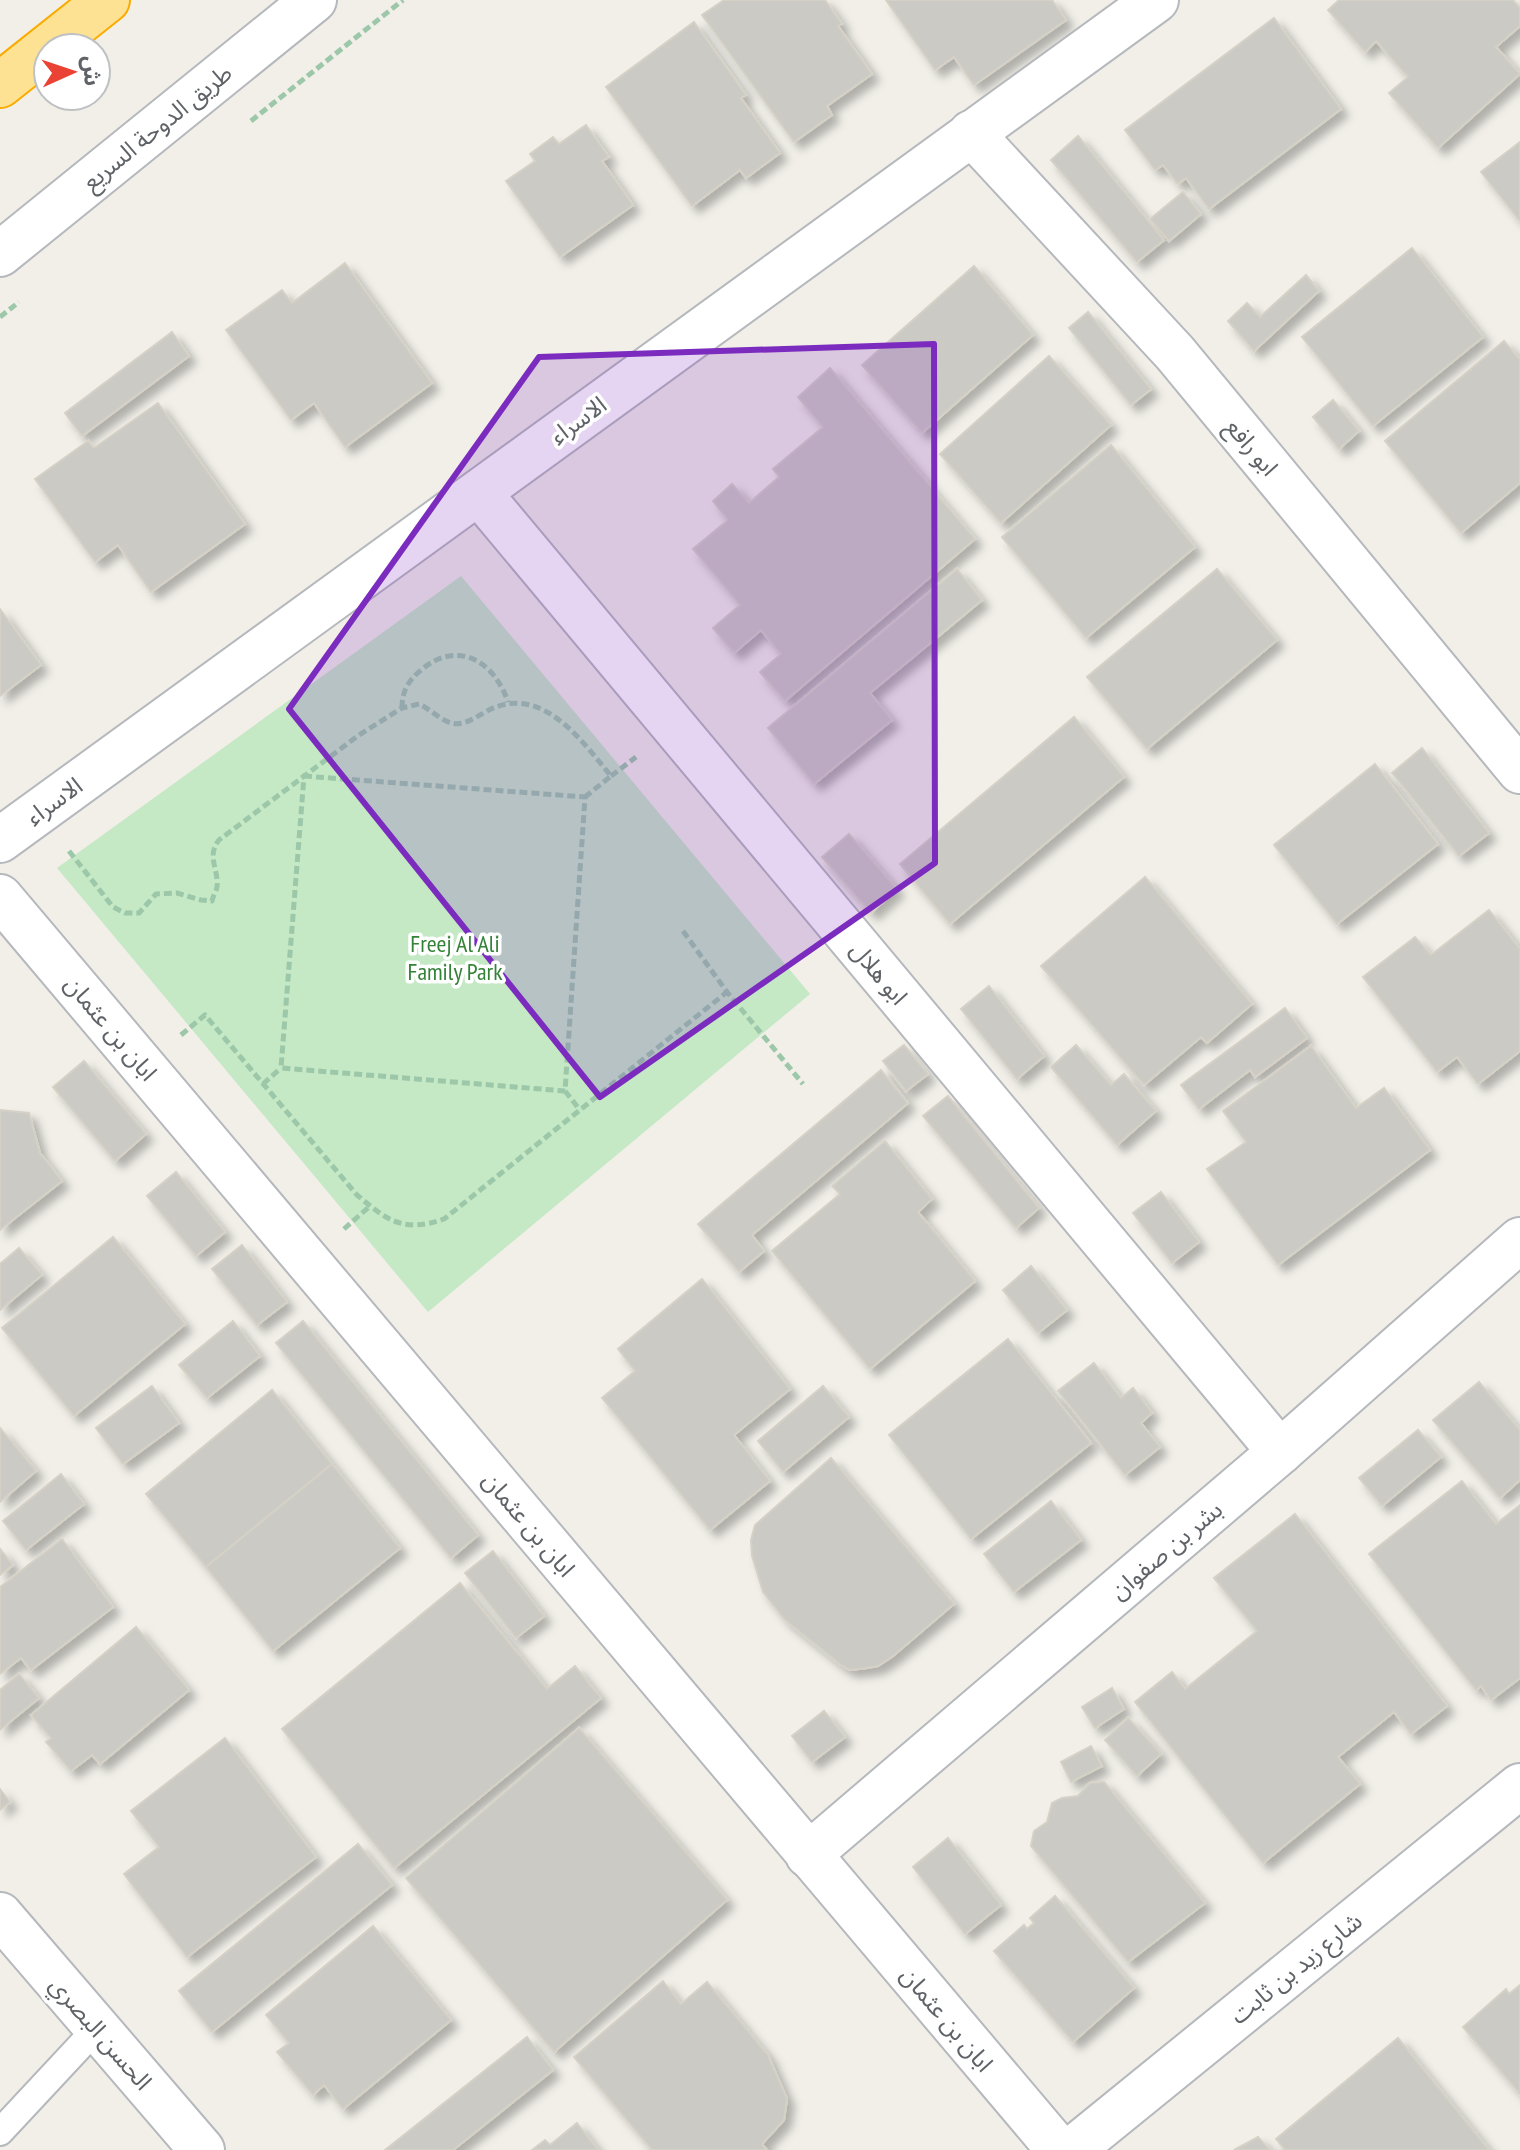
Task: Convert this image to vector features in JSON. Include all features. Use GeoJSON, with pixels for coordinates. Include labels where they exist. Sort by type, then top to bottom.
{"type":"FeatureCollection","features":[{"type":"Feature","properties":{"kind":"highway"},"geometry":{"type":"LineString","coordinates":[[0,85],[107,0]]}},
{"type":"Feature","properties":{"kind":"street","name":"طريق الدوحة السريع"},"geometry":{"type":"LineString","coordinates":[[0,254],[314,0]]}},
{"type":"Feature","properties":{"kind":"street","name":"الاسراء"},"geometry":{"type":"LineString","coordinates":[[0,840],[1156,0]]}},
{"type":"Feature","properties":{"kind":"street","name":"ابو رافع"},"geometry":{"type":"LineString","coordinates":[[971,133],[1175,353],[1520,771]]}},
{"type":"Feature","properties":{"kind":"street","name":"ابو هلال"},"geometry":{"type":"LineString","coordinates":[[479,493],[1280,1452]]}},
{"type":"Feature","properties":{"kind":"street","name":"ابان بن عثمان"},"geometry":{"type":"LineString","coordinates":[[0,897],[1059,2150]]}},
{"type":"Feature","properties":{"kind":"street","name":"بشر بن صفوان"},"geometry":{"type":"LineString","coordinates":[[808,1855],[1280,1452],[1520,1240]]}},
{"type":"Feature","properties":{"kind":"street","name":"شارع زيد بن ثابت"},"geometry":{"type":"LineString","coordinates":[[1072,2150],[1520,1786]]}},
{"type":"Feature","properties":{"kind":"street","name":"الحسن البصري"},"geometry":{"type":"LineString","coordinates":[[0,1915],[202,2150]]}},
{"type":"Feature","properties":{"kind":"lane"},"geometry":{"type":"LineString","coordinates":[[0,2132],[97,2028]]}},
{"type":"Feature","properties":{"kind":"path"},"geometry":{"type":"LineString","coordinates":[[402,708],[402,692],[418,672],[433,661],[456,653],[492,672],[508,702]]}},
{"type":"Feature","properties":{"kind":"path"},"geometry":{"type":"LineString","coordinates":[[38,812],[113,907],[125,913],[139,913],[156,894],[177,893],[212,901],[217,886],[212,865],[213,847],[219,840],[304,776],[402,708],[419,704],[451,723],[464,724],[508,702],[540,709],[574,731],[611,776],[585,797],[304,776]]}},
{"type":"Feature","properties":{"kind":"path"},"geometry":{"type":"LineString","coordinates":[[263,1084],[281,1068],[304,776]]}},
{"type":"Feature","properties":{"kind":"path"},"geometry":{"type":"LineString","coordinates":[[580,1110],[565,1091],[585,797]]}},
{"type":"Feature","properties":{"kind":"path"},"geometry":{"type":"LineString","coordinates":[[683,931],[727,992],[803,1084]]}},
{"type":"Feature","properties":{"kind":"path"},"geometry":{"type":"LineString","coordinates":[[143,1066],[205,1015],[357,1195],[384,1217],[415,1227],[444,1219],[727,992]]}},
{"type":"Feature","properties":{"kind":"path"},"geometry":{"type":"LineString","coordinates":[[281,1068],[565,1091]]}},
{"type":"Feature","properties":{"kind":"highlighted area"},"geometry":{"type":"Polygon","coordinates":[[[934,344],[935,863],[600,1097],[289,709],[539,357],[934,344]]]}},
{"type":"Feature","properties":{"kind":"green space","name":"Freej Al Ali Family Park"},"geometry":{"type":"Polygon","coordinates":[[[461,576],[810,994],[428,1312],[57,868],[461,576]]]}},
{"type":"Feature","properties":{"kind":"building"},"geometry":{"type":"Polygon","coordinates":[[[724,0],[825,0],[842,24],[838,26],[872,74],[827,106],[832,115],[794,142],[702,15],[724,0]]]}},
{"type":"Feature","properties":{"kind":"building"},"geometry":{"type":"Polygon","coordinates":[[[886,0],[1052,0],[1066,20],[974,85],[954,57],[935,70],[886,0]]]}},
{"type":"Feature","properties":{"kind":"building"},"geometry":{"type":"Polygon","coordinates":[[[1339,0],[1513,0],[1520,8],[1520,26],[1496,47],[1520,74],[1438,148],[1389,93],[1408,77],[1376,41],[1365,52],[1328,10],[1339,0]]]}},
{"type":"Feature","properties":{"kind":"building"},"geometry":{"type":"Polygon","coordinates":[[[1274,18],[1341,109],[1209,209],[1186,178],[1178,184],[1163,165],[1155,170],[1125,130],[1274,18]]]}},
{"type":"Feature","properties":{"kind":"building"},"geometry":{"type":"Polygon","coordinates":[[[694,22],[746,95],[741,98],[780,153],[746,178],[740,170],[692,206],[606,87],[694,22]]]}},
{"type":"Feature","properties":{"kind":"building"},"geometry":{"type":"Polygon","coordinates":[[[586,125],[609,157],[602,161],[633,205],[560,257],[506,181],[535,161],[530,154],[553,137],[559,144],[586,125]]]}},
{"type":"Feature","properties":{"kind":"building"},"geometry":{"type":"Polygon","coordinates":[[[1078,136],[1164,240],[1137,262],[1051,160],[1078,136]]]}},
{"type":"Feature","properties":{"kind":"building"},"geometry":{"type":"Polygon","coordinates":[[[1520,142],[1520,219],[1519,220],[1481,172],[1520,142]]]}},
{"type":"Feature","properties":{"kind":"building"},"geometry":{"type":"Polygon","coordinates":[[[1183,192],[1201,214],[1169,241],[1150,219],[1183,192]]]}},
{"type":"Feature","properties":{"kind":"building"},"geometry":{"type":"Polygon","coordinates":[[[1412,248],[1483,337],[1373,426],[1302,337],[1412,248]]]}},
{"type":"Feature","properties":{"kind":"building"},"geometry":{"type":"Polygon","coordinates":[[[345,263],[432,383],[345,447],[314,403],[291,420],[226,330],[282,290],[292,303],[345,263]]]}},
{"type":"Feature","properties":{"kind":"building"},"geometry":{"type":"Polygon","coordinates":[[[974,266],[1033,335],[922,433],[862,365],[974,266]]]}},
{"type":"Feature","properties":{"kind":"building"},"geometry":{"type":"Polygon","coordinates":[[[1306,275],[1319,291],[1254,351],[1228,321],[1247,303],[1260,317],[1306,275]]]}},
{"type":"Feature","properties":{"kind":"building"},"geometry":{"type":"Polygon","coordinates":[[[1088,312],[1151,389],[1131,405],[1069,328],[1088,312]]]}},
{"type":"Feature","properties":{"kind":"building"},"geometry":{"type":"Polygon","coordinates":[[[172,332],[189,356],[82,436],[65,413],[172,332]]]}},
{"type":"Feature","properties":{"kind":"building"},"geometry":{"type":"Polygon","coordinates":[[[1504,341],[1520,360],[1520,483],[1461,533],[1385,441],[1504,341]]]}},
{"type":"Feature","properties":{"kind":"building"},"geometry":{"type":"Polygon","coordinates":[[[1049,356],[1111,425],[1001,523],[940,454],[1049,356]]]}},
{"type":"Feature","properties":{"kind":"building"},"geometry":{"type":"Polygon","coordinates":[[[830,368],[975,539],[785,701],[760,672],[781,654],[761,630],[734,653],[713,628],[740,605],[693,549],[728,520],[713,501],[732,484],[749,503],[779,477],[773,469],[823,427],[798,397],[830,368]]]}},
{"type":"Feature","properties":{"kind":"building"},"geometry":{"type":"Polygon","coordinates":[[[1333,400],[1359,431],[1339,449],[1313,417],[1333,400]]]}},
{"type":"Feature","properties":{"kind":"building"},"geometry":{"type":"Polygon","coordinates":[[[158,403],[245,524],[151,592],[118,545],[95,562],[35,479],[88,441],[94,448],[158,403]]]}},
{"type":"Feature","properties":{"kind":"building"},"geometry":{"type":"Polygon","coordinates":[[[1111,445],[1195,547],[1086,638],[1002,537],[1111,445]]]}},
{"type":"Feature","properties":{"kind":"building"},"geometry":{"type":"Polygon","coordinates":[[[957,569],[982,600],[870,693],[892,720],[814,784],[768,728],[957,569]]]}},
{"type":"Feature","properties":{"kind":"building"},"geometry":{"type":"Polygon","coordinates":[[[1217,569],[1277,640],[1147,749],[1087,677],[1217,569]]]}},
{"type":"Feature","properties":{"kind":"building"},"geometry":{"type":"Polygon","coordinates":[[[0,609],[41,665],[0,696],[0,609]]]}},
{"type":"Feature","properties":{"kind":"building"},"geometry":{"type":"Polygon","coordinates":[[[1074,717],[1124,777],[950,924],[900,864],[1074,717]]]}},
{"type":"Feature","properties":{"kind":"building"},"geometry":{"type":"Polygon","coordinates":[[[1422,748],[1489,833],[1459,856],[1392,773],[1422,748]]]}},
{"type":"Feature","properties":{"kind":"building"},"geometry":{"type":"Polygon","coordinates":[[[1375,764],[1438,844],[1337,924],[1274,845],[1375,764]]]}},
{"type":"Feature","properties":{"kind":"building"},"geometry":{"type":"Polygon","coordinates":[[[849,834],[897,889],[871,913],[822,857],[849,834]]]}},
{"type":"Feature","properties":{"kind":"building"},"geometry":{"type":"Polygon","coordinates":[[[1145,877],[1252,1004],[1207,1043],[1201,1037],[1144,1085],[1041,966],[1145,877]]]}},
{"type":"Feature","properties":{"kind":"building"},"geometry":{"type":"Polygon","coordinates":[[[1489,910],[1520,949],[1520,1051],[1478,1084],[1457,1057],[1437,1072],[1363,977],[1415,937],[1431,955],[1489,910]]]}},
{"type":"Feature","properties":{"kind":"building"},"geometry":{"type":"Polygon","coordinates":[[[989,986],[1044,1056],[1017,1079],[961,1009],[989,986]]]}},
{"type":"Feature","properties":{"kind":"building"},"geometry":{"type":"Polygon","coordinates":[[[1285,1008],[1307,1038],[1255,1077],[1250,1070],[1199,1109],[1181,1085],[1285,1008]]]}},
{"type":"Feature","properties":{"kind":"building"},"geometry":{"type":"Polygon","coordinates":[[[904,1045],[928,1074],[906,1091],[883,1061],[904,1045]]]}},
{"type":"Feature","properties":{"kind":"building"},"geometry":{"type":"Polygon","coordinates":[[[1076,1045],[1111,1085],[1124,1074],[1156,1111],[1117,1145],[1051,1067],[1076,1045]]]}},
{"type":"Feature","properties":{"kind":"building"},"geometry":{"type":"Polygon","coordinates":[[[1311,1046],[1356,1108],[1384,1088],[1430,1150],[1278,1265],[1207,1169],[1246,1142],[1223,1111],[1311,1046]]]}},
{"type":"Feature","properties":{"kind":"building"},"geometry":{"type":"Polygon","coordinates":[[[84,1061],[146,1134],[115,1161],[53,1087],[84,1061]]]}},
{"type":"Feature","properties":{"kind":"building"},"geometry":{"type":"Polygon","coordinates":[[[881,1070],[908,1103],[752,1235],[764,1251],[739,1272],[698,1224],[881,1070]]]}},
{"type":"Feature","properties":{"kind":"building"},"geometry":{"type":"Polygon","coordinates":[[[948,1096],[1039,1208],[1016,1228],[923,1116],[948,1096]]]}},
{"type":"Feature","properties":{"kind":"building"},"geometry":{"type":"Polygon","coordinates":[[[0,1110],[29,1113],[40,1153],[62,1181],[0,1230],[0,1110]]]}},
{"type":"Feature","properties":{"kind":"building"},"geometry":{"type":"Polygon","coordinates":[[[885,1141],[932,1199],[918,1212],[975,1281],[870,1369],[772,1251],[840,1194],[832,1186],[885,1141]]]}},
{"type":"Feature","properties":{"kind":"building"},"geometry":{"type":"Polygon","coordinates":[[[176,1172],[225,1232],[196,1256],[147,1196],[176,1172]]]}},
{"type":"Feature","properties":{"kind":"building"},"geometry":{"type":"Polygon","coordinates":[[[1161,1192],[1199,1242],[1172,1263],[1133,1213],[1161,1192]]]}},
{"type":"Feature","properties":{"kind":"building"},"geometry":{"type":"Polygon","coordinates":[[[113,1237],[185,1324],[74,1416],[2,1328],[113,1237]]]}},
{"type":"Feature","properties":{"kind":"building"},"geometry":{"type":"Polygon","coordinates":[[[242,1245],[287,1302],[257,1325],[212,1269],[242,1245]]]}},
{"type":"Feature","properties":{"kind":"building"},"geometry":{"type":"Polygon","coordinates":[[[19,1248],[42,1275],[0,1310],[0,1264],[19,1248]]]}},
{"type":"Feature","properties":{"kind":"building"},"geometry":{"type":"Polygon","coordinates":[[[1031,1266],[1067,1310],[1038,1333],[1003,1290],[1031,1266]]]}},
{"type":"Feature","properties":{"kind":"building"},"geometry":{"type":"Polygon","coordinates":[[[702,1279],[790,1389],[734,1435],[770,1481],[710,1530],[602,1398],[635,1371],[618,1349],[702,1279]]]}},
{"type":"Feature","properties":{"kind":"building"},"geometry":{"type":"Polygon","coordinates":[[[233,1321],[260,1356],[207,1398],[179,1365],[233,1321]]]}},
{"type":"Feature","properties":{"kind":"building"},"geometry":{"type":"Polygon","coordinates":[[[303,1321],[478,1535],[451,1558],[276,1343],[303,1321]]]}},
{"type":"Feature","properties":{"kind":"building"},"geometry":{"type":"Polygon","coordinates":[[[1008,1339],[1091,1443],[971,1539],[889,1435],[1008,1339]]]}},
{"type":"Feature","properties":{"kind":"building"},"geometry":{"type":"Polygon","coordinates":[[[1094,1363],[1121,1398],[1133,1388],[1152,1413],[1141,1423],[1160,1447],[1125,1475],[1058,1391],[1094,1363]]]}},
{"type":"Feature","properties":{"kind":"building"},"geometry":{"type":"Polygon","coordinates":[[[1479,1382],[1520,1430],[1520,1480],[1500,1498],[1433,1420],[1479,1382]]]}},
{"type":"Feature","properties":{"kind":"building"},"geometry":{"type":"Polygon","coordinates":[[[152,1386],[179,1423],[123,1464],[96,1428],[152,1386]]]}},
{"type":"Feature","properties":{"kind":"building"},"geometry":{"type":"Polygon","coordinates":[[[823,1386],[849,1417],[783,1472],[758,1441],[823,1386]]]}},
{"type":"Feature","properties":{"kind":"building"},"geometry":{"type":"Polygon","coordinates":[[[272,1390],[332,1464],[206,1567],[146,1494],[272,1390]]]}},
{"type":"Feature","properties":{"kind":"building"},"geometry":{"type":"Polygon","coordinates":[[[0,1428],[36,1471],[0,1502],[0,1428]]]}},
{"type":"Feature","properties":{"kind":"building"},"geometry":{"type":"Polygon","coordinates":[[[1418,1430],[1441,1457],[1382,1506],[1359,1478],[1418,1430]]]}},
{"type":"Feature","properties":{"kind":"building"},"geometry":{"type":"Polygon","coordinates":[[[831,1458],[954,1604],[878,1666],[850,1670],[785,1620],[763,1592],[752,1556],[751,1540],[755,1525],[831,1458]]]}},
{"type":"Feature","properties":{"kind":"building"},"geometry":{"type":"Polygon","coordinates":[[[332,1464],[400,1548],[273,1651],[206,1567],[332,1464]]]}},
{"type":"Feature","properties":{"kind":"building"},"geometry":{"type":"Polygon","coordinates":[[[61,1474],[84,1504],[26,1550],[3,1521],[61,1474]]]}},
{"type":"Feature","properties":{"kind":"building"},"geometry":{"type":"Polygon","coordinates":[[[1462,1481],[1496,1524],[1520,1505],[1520,1678],[1491,1700],[1481,1686],[1476,1690],[1369,1554],[1462,1481]]]}},
{"type":"Feature","properties":{"kind":"building"},"geometry":{"type":"Polygon","coordinates":[[[1051,1501],[1081,1540],[1014,1592],[984,1554],[1051,1501]]]}},
{"type":"Feature","properties":{"kind":"building"},"geometry":{"type":"Polygon","coordinates":[[[1295,1514],[1447,1706],[1411,1734],[1394,1712],[1338,1757],[1360,1784],[1263,1863],[1135,1702],[1172,1672],[1185,1689],[1257,1631],[1214,1578],[1295,1514]]]}},
{"type":"Feature","properties":{"kind":"building"},"geometry":{"type":"Polygon","coordinates":[[[62,1539],[113,1607],[31,1670],[21,1658],[0,1674],[0,1587],[62,1539]]]}},
{"type":"Feature","properties":{"kind":"building"},"geometry":{"type":"Polygon","coordinates":[[[0,1549],[13,1565],[0,1575],[0,1549]]]}},
{"type":"Feature","properties":{"kind":"building"},"geometry":{"type":"Polygon","coordinates":[[[493,1551],[544,1616],[516,1638],[465,1573],[493,1551]]]}},
{"type":"Feature","properties":{"kind":"building"},"geometry":{"type":"Polygon","coordinates":[[[460,1583],[547,1689],[575,1666],[601,1698],[394,1868],[282,1729],[460,1583]]]}},
{"type":"Feature","properties":{"kind":"building"},"geometry":{"type":"Polygon","coordinates":[[[136,1627],[189,1690],[100,1764],[92,1755],[71,1771],[46,1742],[51,1738],[31,1715],[136,1627]]]}},
{"type":"Feature","properties":{"kind":"building"},"geometry":{"type":"Polygon","coordinates":[[[19,1674],[39,1698],[0,1730],[0,1690],[19,1674]]]}},
{"type":"Feature","properties":{"kind":"building"},"geometry":{"type":"Polygon","coordinates":[[[1112,1688],[1124,1709],[1095,1728],[1082,1707],[1112,1688]]]}},
{"type":"Feature","properties":{"kind":"building"},"geometry":{"type":"Polygon","coordinates":[[[824,1711],[845,1737],[812,1762],[792,1736],[824,1711]]]}},
{"type":"Feature","properties":{"kind":"building"},"geometry":{"type":"Polygon","coordinates":[[[1128,1718],[1161,1754],[1137,1776],[1105,1740],[1128,1718]]]}},
{"type":"Feature","properties":{"kind":"building"},"geometry":{"type":"Polygon","coordinates":[[[579,1728],[727,1900],[554,2052],[406,1878],[579,1728]]]}},
{"type":"Feature","properties":{"kind":"building"},"geometry":{"type":"Polygon","coordinates":[[[225,1738],[316,1857],[187,1957],[124,1874],[159,1847],[131,1811],[225,1738]]]}},
{"type":"Feature","properties":{"kind":"building"},"geometry":{"type":"Polygon","coordinates":[[[1091,1746],[1102,1766],[1071,1782],[1061,1762],[1091,1746]]]}},
{"type":"Feature","properties":{"kind":"building"},"geometry":{"type":"Polygon","coordinates":[[[1104,1782],[1205,1903],[1128,1962],[1031,1846],[1034,1831],[1047,1822],[1052,1803],[1078,1796],[1090,1783],[1104,1782]]]}},
{"type":"Feature","properties":{"kind":"building"},"geometry":{"type":"Polygon","coordinates":[[[0,1789],[10,1802],[0,1810],[0,1789]]]}},
{"type":"Feature","properties":{"kind":"building"},"geometry":{"type":"Polygon","coordinates":[[[948,1838],[1001,1905],[965,1934],[913,1867],[948,1838]]]}},
{"type":"Feature","properties":{"kind":"building"},"geometry":{"type":"Polygon","coordinates":[[[358,1844],[392,1885],[212,2032],[179,1991],[358,1844]]]}},
{"type":"Feature","properties":{"kind":"building"},"geometry":{"type":"Polygon","coordinates":[[[1055,1896],[1134,1988],[1073,2042],[994,1951],[1024,1925],[1027,1929],[1034,1923],[1030,1918],[1055,1896]]]}},
{"type":"Feature","properties":{"kind":"building"},"geometry":{"type":"Polygon","coordinates":[[[373,1926],[451,2020],[343,2109],[324,2085],[313,2095],[277,2052],[289,2043],[266,2015],[373,1926]]]}},
{"type":"Feature","properties":{"kind":"building"},"geometry":{"type":"Polygon","coordinates":[[[663,1981],[681,2004],[707,1982],[768,2055],[787,2099],[784,2120],[762,2144],[767,2150],[652,2150],[574,2057],[663,1981]]]}},
{"type":"Feature","properties":{"kind":"building"},"geometry":{"type":"Polygon","coordinates":[[[1520,1985],[1520,2094],[1463,2027],[1506,1989],[1509,1994],[1520,1985]]]}},
{"type":"Feature","properties":{"kind":"building"},"geometry":{"type":"Polygon","coordinates":[[[527,2037],[553,2070],[453,2150],[385,2150],[527,2037]]]}},
{"type":"Feature","properties":{"kind":"building"},"geometry":{"type":"Polygon","coordinates":[[[1398,2038],[1489,2150],[1285,2150],[1276,2139],[1398,2038]]]}},
{"type":"Feature","properties":{"kind":"building"},"geometry":{"type":"Polygon","coordinates":[[[577,2123],[598,2150],[532,2150],[545,2140],[550,2145],[577,2123]]]}},
{"type":"Feature","properties":{"kind":"building"},"geometry":{"type":"Polygon","coordinates":[[[1258,2137],[1270,2150],[1234,2150],[1258,2137]]]}}]}
